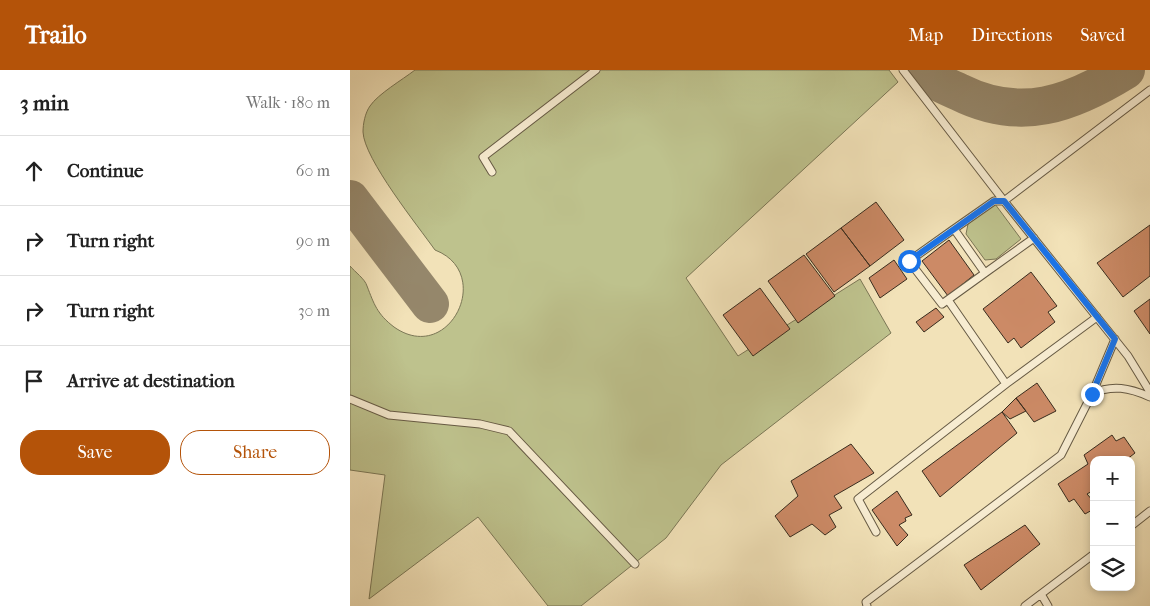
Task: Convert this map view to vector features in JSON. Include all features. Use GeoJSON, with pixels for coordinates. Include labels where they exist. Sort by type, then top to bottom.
{"type":"FeatureCollection","features":[{"type":"Feature","properties":{"kind":"lane"},"geometry":{"type":"LineString","coordinates":[[492,172],[483,157],[596,70]]}},
{"type":"Feature","properties":{"kind":"lane"},"geometry":{"type":"LineString","coordinates":[[903,70],[1004,201],[1115,339],[1150,392]]}},
{"type":"Feature","properties":{"kind":"lane"},"geometry":{"type":"LineString","coordinates":[[1034,238],[942,304],[909,261],[994,201],[1004,201],[1150,90]]}},
{"type":"Feature","properties":{"kind":"lane"},"geometry":{"type":"LineString","coordinates":[[954,229],[985,273]]}},
{"type":"Feature","properties":{"kind":"lane"},"geometry":{"type":"LineString","coordinates":[[948,300],[1006,384]]}},
{"type":"Feature","properties":{"kind":"lane"},"geometry":{"type":"LineString","coordinates":[[876,532],[858,499],[1006,384],[1097,317]]}},
{"type":"Feature","properties":{"kind":"lane"},"geometry":{"type":"LineString","coordinates":[[867,606],[866,602],[1061,454],[1092,394],[1115,339]]}},
{"type":"Feature","properties":{"kind":"lane"},"geometry":{"type":"LineString","coordinates":[[1092,394],[1104,388],[1119,388],[1134,390],[1150,397]]}},
{"type":"Feature","properties":{"kind":"lane"},"geometry":{"type":"LineString","coordinates":[[350,399],[389,416],[480,424],[509,431],[636,564]]}},
{"type":"Feature","properties":{"kind":"lane"},"geometry":{"type":"LineString","coordinates":[[1135,523],[1150,511]]}},
{"type":"Feature","properties":{"kind":"lane"},"geometry":{"type":"LineString","coordinates":[[1025,606],[1090,557]]}},
{"type":"Feature","properties":{"kind":"lane"},"geometry":{"type":"LineString","coordinates":[[1040,594],[1048,606]]}},
{"type":"Feature","properties":{"kind":"green space"},"geometry":{"type":"Polygon","coordinates":[[[415,70],[889,70],[898,82],[686,278],[738,356],[860,279],[891,333],[721,465],[666,538],[581,606],[548,606],[478,517],[369,599],[385,475],[350,470],[350,266],[366,283],[374,303],[384,318],[394,327],[414,336],[432,335],[447,326],[458,312],[463,295],[462,277],[453,262],[435,250],[393,192],[372,158],[363,132],[368,109],[374,101],[415,70]]]}},
{"type":"Feature","properties":{"kind":"green space"},"geometry":{"type":"Polygon","coordinates":[[[995,204],[1021,239],[996,259],[985,260],[966,234],[968,224],[995,204]]]}},
{"type":"Feature","properties":{"kind":"building"},"geometry":{"type":"Polygon","coordinates":[[[876,202],[904,240],[870,266],[841,228],[876,202]]]}},
{"type":"Feature","properties":{"kind":"building"},"geometry":{"type":"Polygon","coordinates":[[[1150,225],[1150,276],[1123,297],[1097,263],[1150,225]]]}},
{"type":"Feature","properties":{"kind":"building"},"geometry":{"type":"Polygon","coordinates":[[[841,228],[870,266],[834,292],[806,254],[841,228]]]}},
{"type":"Feature","properties":{"kind":"building"},"geometry":{"type":"Polygon","coordinates":[[[949,240],[974,275],[948,296],[922,261],[949,240]]]}},
{"type":"Feature","properties":{"kind":"building"},"geometry":{"type":"Polygon","coordinates":[[[804,255],[835,296],[798,323],[768,281],[804,255]]]}},
{"type":"Feature","properties":{"kind":"building"},"geometry":{"type":"Polygon","coordinates":[[[894,260],[907,279],[880,298],[869,278],[894,260]]]}},
{"type":"Feature","properties":{"kind":"building"},"geometry":{"type":"Polygon","coordinates":[[[1031,272],[1057,306],[1048,312],[1055,322],[1021,348],[1014,338],[1008,343],[983,309],[1031,272]]]}},
{"type":"Feature","properties":{"kind":"building"},"geometry":{"type":"Polygon","coordinates":[[[760,288],[790,329],[753,356],[723,315],[760,288]]]}},
{"type":"Feature","properties":{"kind":"building"},"geometry":{"type":"Polygon","coordinates":[[[1150,299],[1150,334],[1134,311],[1150,299]]]}},
{"type":"Feature","properties":{"kind":"building"},"geometry":{"type":"Polygon","coordinates":[[[936,308],[944,317],[924,332],[916,322],[936,308]]]}},
{"type":"Feature","properties":{"kind":"building"},"geometry":{"type":"Polygon","coordinates":[[[1037,383],[1056,411],[1034,422],[1016,398],[1037,383]]]}},
{"type":"Feature","properties":{"kind":"building"},"geometry":{"type":"Polygon","coordinates":[[[1016,398],[1026,411],[1010,419],[1002,412],[1016,398]]]}},
{"type":"Feature","properties":{"kind":"building"},"geometry":{"type":"Polygon","coordinates":[[[1002,412],[1017,433],[940,497],[922,471],[1002,412]]]}},
{"type":"Feature","properties":{"kind":"building"},"geometry":{"type":"Polygon","coordinates":[[[1112,435],[1116,441],[1124,437],[1135,453],[1131,456],[1090,456],[1090,492],[1087,494],[1090,497],[1090,511],[1085,514],[1074,499],[1069,502],[1058,484],[1088,464],[1084,455],[1112,435]]]}},
{"type":"Feature","properties":{"kind":"building"},"geometry":{"type":"Polygon","coordinates":[[[851,444],[874,473],[834,496],[842,508],[829,515],[836,527],[825,535],[812,524],[790,537],[775,516],[798,496],[791,481],[851,444]]]}},
{"type":"Feature","properties":{"kind":"building"},"geometry":{"type":"Polygon","coordinates":[[[897,491],[912,515],[905,518],[906,521],[899,525],[908,535],[897,546],[872,510],[897,491]]]}},
{"type":"Feature","properties":{"kind":"building"},"geometry":{"type":"Polygon","coordinates":[[[1025,525],[1040,544],[981,590],[964,565],[1025,525]]]}},
{"type":"Feature","properties":{"kind":"taxiway"},"geometry":{"type":"LineString","coordinates":[[923,70],[940,83],[982,101],[1025,108],[1065,100],[1106,82],[1126,70]]}},
{"type":"Feature","properties":{"kind":"taxiway"},"geometry":{"type":"LineString","coordinates":[[350,199],[430,304]]}},
{"type":"Feature","properties":{"kind":"route"},"geometry":{"type":"LineString","coordinates":[[909,261],[994,201],[1004,201],[1115,339],[1092,394]]}}]}
